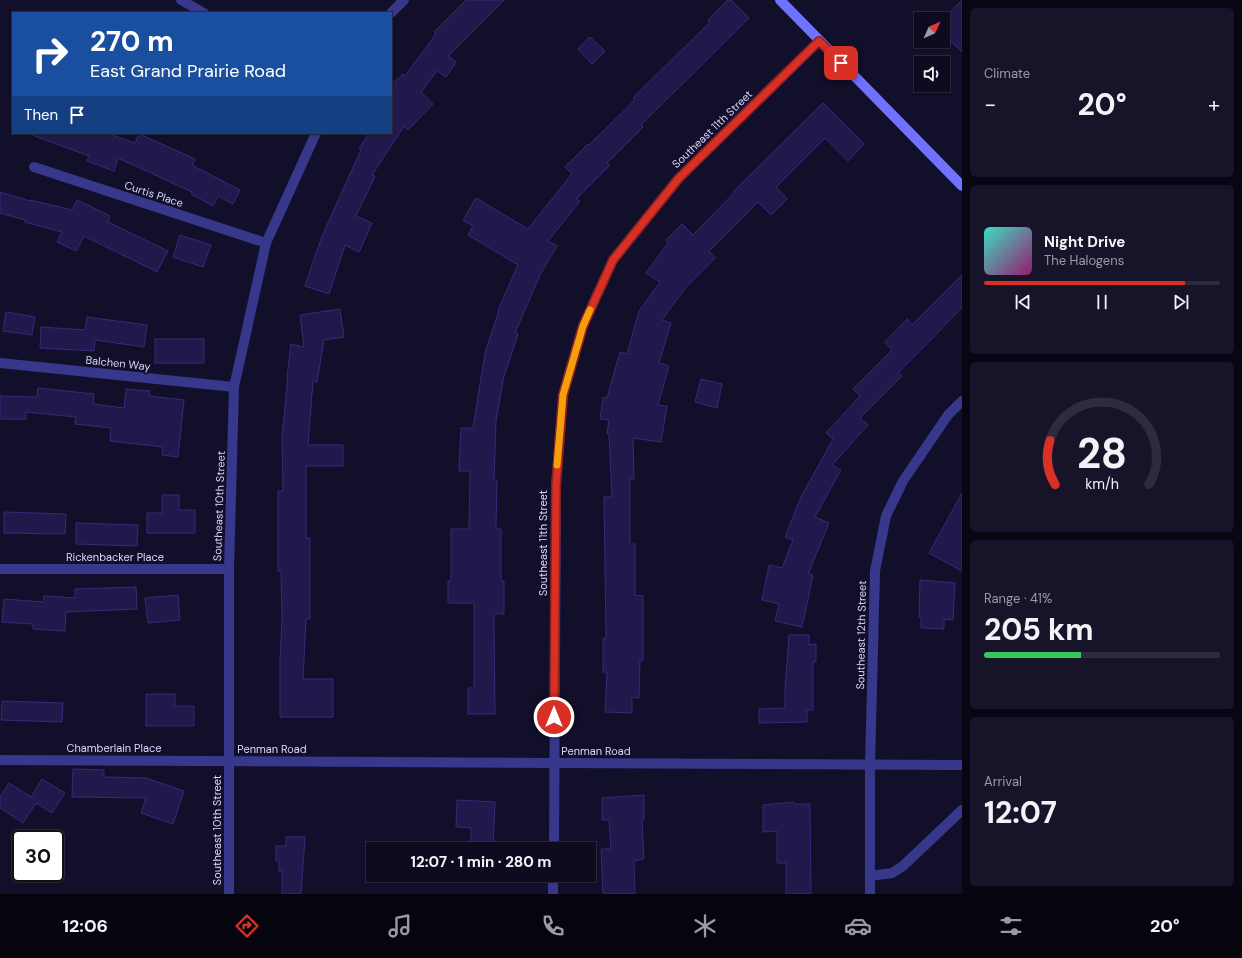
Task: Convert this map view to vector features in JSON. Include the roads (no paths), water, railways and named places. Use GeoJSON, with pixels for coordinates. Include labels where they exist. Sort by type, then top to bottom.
{"type":"FeatureCollection","features":[{"type":"Feature","properties":{"kind":"street"},"geometry":{"type":"LineString","coordinates":[[182,0],[202,12]]}},
{"type":"Feature","properties":{"kind":"street"},"geometry":{"type":"LineString","coordinates":[[392,12],[404,0]]}},
{"type":"Feature","properties":{"kind":"street"},"geometry":{"type":"LineString","coordinates":[[780,0],[962,186]]}},
{"type":"Feature","properties":{"kind":"street","name":"Southeast 11th Street"},"geometry":{"type":"LineString","coordinates":[[554,842],[556,486],[563,395],[583,326],[613,260],[679,178],[819,41]]}},
{"type":"Feature","properties":{"kind":"street","name":"Southeast 10th Street"},"geometry":{"type":"LineString","coordinates":[[228,894],[230,569],[234,387],[266,243],[316,134]]}},
{"type":"Feature","properties":{"kind":"street","name":"Curtis Place"},"geometry":{"type":"LineString","coordinates":[[34,167],[266,243]]}},
{"type":"Feature","properties":{"kind":"street","name":"Balchen Way"},"geometry":{"type":"LineString","coordinates":[[0,364],[234,387]]}},
{"type":"Feature","properties":{"kind":"street","name":"Southeast 12th Street"},"geometry":{"type":"LineString","coordinates":[[870,894],[870,765],[874,571],[886,516],[903,481],[948,415],[962,401]]}},
{"type":"Feature","properties":{"kind":"street","name":"Rickenbacker Place"},"geometry":{"type":"LineString","coordinates":[[0,569],[230,569]]}},
{"type":"Feature","properties":{"kind":"street","name":"Chamberlain Place"},"geometry":{"type":"LineString","coordinates":[[0,760],[229,761]]}},
{"type":"Feature","properties":{"kind":"street","name":"Penman Road"},"geometry":{"type":"LineString","coordinates":[[229,761],[962,765]]}},
{"type":"Feature","properties":{"kind":"street"},"geometry":{"type":"LineString","coordinates":[[870,876],[892,873],[903,866],[962,810]]}},
{"type":"Feature","properties":{"kind":"street"},"geometry":{"type":"LineString","coordinates":[[553,882],[553,894]]}}]}
